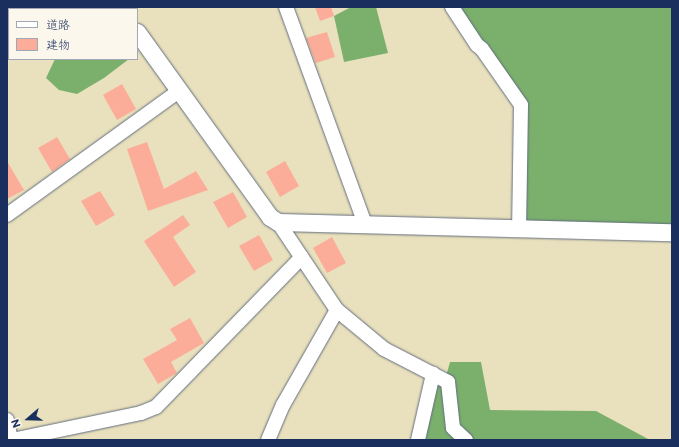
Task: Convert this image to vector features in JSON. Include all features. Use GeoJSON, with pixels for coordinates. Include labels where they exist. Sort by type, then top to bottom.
{"type":"FeatureCollection","features":[{"type":"Feature","properties":{"kind":"street"},"geometry":{"type":"LineString","coordinates":[[286,7],[365,224]]}},
{"type":"Feature","properties":{"kind":"street"},"geometry":{"type":"LineString","coordinates":[[452,7],[477,45],[482,49],[521,105],[519,228]]}},
{"type":"Feature","properties":{"kind":"street"},"geometry":{"type":"LineString","coordinates":[[138,33],[270,217],[278,222],[338,310],[384,349],[448,382],[453,428],[466,440]]}},
{"type":"Feature","properties":{"kind":"street"},"geometry":{"type":"LineString","coordinates":[[7,215],[179,91]]}},
{"type":"Feature","properties":{"kind":"street"},"geometry":{"type":"LineString","coordinates":[[278,222],[672,232]]}},
{"type":"Feature","properties":{"kind":"street"},"geometry":{"type":"LineString","coordinates":[[7,420],[12,440],[141,413],[156,406],[302,257]]}},
{"type":"Feature","properties":{"kind":"street"},"geometry":{"type":"LineString","coordinates":[[268,440],[283,405],[338,310]]}},
{"type":"Feature","properties":{"kind":"street"},"geometry":{"type":"LineString","coordinates":[[418,440],[433,374]]}},
{"type":"Feature","properties":{"kind":"green space"},"geometry":{"type":"Polygon","coordinates":[[[351,7],[376,7],[388,53],[344,62],[334,16],[351,7]]]}},
{"type":"Feature","properties":{"kind":"green space"},"geometry":{"type":"Polygon","coordinates":[[[453,7],[672,7],[672,232],[519,220],[527,128],[453,7]]]}},
{"type":"Feature","properties":{"kind":"green space"},"geometry":{"type":"Polygon","coordinates":[[[55,60],[128,60],[104,78],[77,94],[59,90],[46,78],[55,60]]]}},
{"type":"Feature","properties":{"kind":"green space"},"geometry":{"type":"Polygon","coordinates":[[[450,362],[481,362],[490,410],[596,411],[650,440],[419,440],[433,374],[445,380],[450,362]]]}},
{"type":"Feature","properties":{"kind":"building"},"geometry":{"type":"Polygon","coordinates":[[[315,7],[331,7],[334,16],[320,21],[315,7]]]}},
{"type":"Feature","properties":{"kind":"building"},"geometry":{"type":"Polygon","coordinates":[[[327,32],[335,57],[316,63],[306,38],[327,32]]]}},
{"type":"Feature","properties":{"kind":"building"},"geometry":{"type":"Polygon","coordinates":[[[122,84],[136,109],[117,120],[103,95],[122,84]]]}},
{"type":"Feature","properties":{"kind":"building"},"geometry":{"type":"Polygon","coordinates":[[[57,137],[70,159],[52,172],[38,148],[57,137]]]}},
{"type":"Feature","properties":{"kind":"building"},"geometry":{"type":"Polygon","coordinates":[[[147,142],[164,189],[196,171],[208,190],[148,211],[127,149],[147,142]]]}},
{"type":"Feature","properties":{"kind":"building"},"geometry":{"type":"Polygon","coordinates":[[[7,161],[24,190],[7,199],[7,161]]]}},
{"type":"Feature","properties":{"kind":"building"},"geometry":{"type":"Polygon","coordinates":[[[285,161],[299,186],[280,197],[266,172],[285,161]]]}},
{"type":"Feature","properties":{"kind":"building"},"geometry":{"type":"Polygon","coordinates":[[[100,191],[115,215],[96,226],[81,201],[100,191]]]}},
{"type":"Feature","properties":{"kind":"building"},"geometry":{"type":"Polygon","coordinates":[[[233,192],[247,217],[228,228],[213,202],[233,192]]]}},
{"type":"Feature","properties":{"kind":"building"},"geometry":{"type":"Polygon","coordinates":[[[183,215],[190,225],[173,237],[196,272],[174,287],[144,241],[183,215]]]}},
{"type":"Feature","properties":{"kind":"building"},"geometry":{"type":"Polygon","coordinates":[[[259,235],[273,260],[254,271],[239,246],[259,235]]]}},
{"type":"Feature","properties":{"kind":"building"},"geometry":{"type":"Polygon","coordinates":[[[332,237],[346,263],[327,273],[313,248],[332,237]]]}},
{"type":"Feature","properties":{"kind":"building"},"geometry":{"type":"Polygon","coordinates":[[[190,318],[204,343],[171,362],[177,373],[158,384],[143,359],[177,340],[170,329],[190,318]]]}}]}
